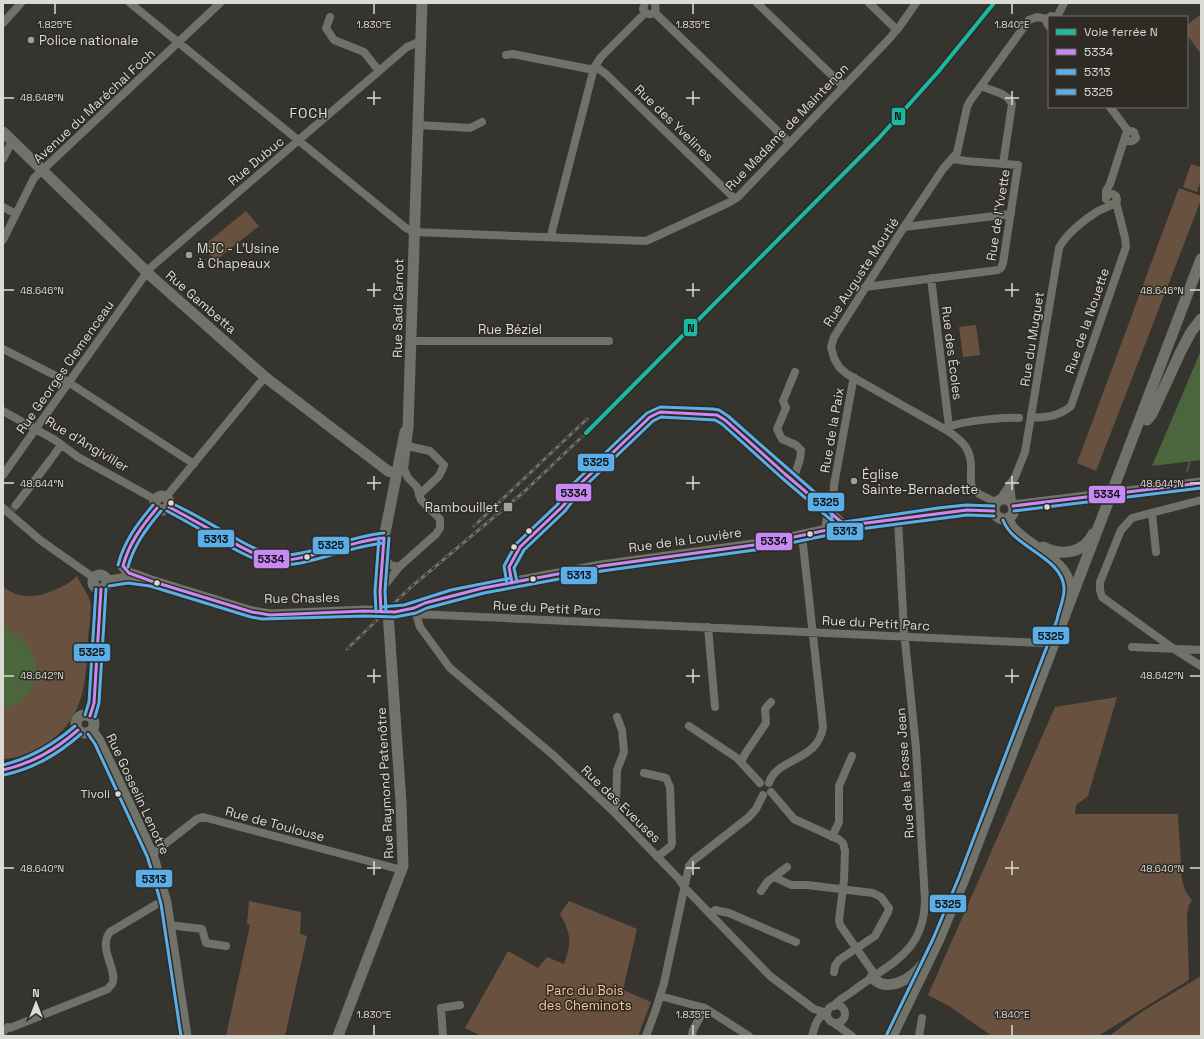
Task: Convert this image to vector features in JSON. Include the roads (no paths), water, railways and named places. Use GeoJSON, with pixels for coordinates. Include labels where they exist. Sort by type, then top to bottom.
{"type":"FeatureCollection","features":[{"type":"Feature","properties":{"kind":"main road","name":"Rue Sadi Carnot"},"geometry":{"type":"LineString","coordinates":[[384,612],[380,590],[384,538],[407,439],[422,3]]}},
{"type":"Feature","properties":{"kind":"main road","name":"Rue Gambetta"},"geometry":{"type":"LineString","coordinates":[[3,132],[146,272],[265,377],[388,471],[400,470]]}},
{"type":"Feature","properties":{"kind":"main road"},"geometry":{"type":"LineString","coordinates":[[899,1036],[950,931],[973,876],[1201,259]]}},
{"type":"Feature","properties":{"kind":"main road"},"geometry":{"type":"LineString","coordinates":[[1120,479],[1147,420],[1201,276]]}},
{"type":"Feature","properties":{"kind":"main road"},"geometry":{"type":"LineString","coordinates":[[1147,420],[1152,414],[1191,332],[1201,319]]}},
{"type":"Feature","properties":{"kind":"main road"},"geometry":{"type":"LineString","coordinates":[[1012,505],[1201,483]]}},
{"type":"Feature","properties":{"kind":"main road"},"geometry":{"type":"LineString","coordinates":[[1007,500],[1012,505],[1012,515],[1008,518],[999,518],[997,505],[1007,500]]}},
{"type":"Feature","properties":{"kind":"main road"},"geometry":{"type":"LineString","coordinates":[[105,583],[123,566],[130,542],[162,503]]}},
{"type":"Feature","properties":{"kind":"main road","name":"Rue d'Angiviller"},"geometry":{"type":"LineString","coordinates":[[162,503],[248,551],[277,560],[300,557],[359,541],[384,538]]}},
{"type":"Feature","properties":{"kind":"main road","name":"Rue de la Louvière"},"geometry":{"type":"LineString","coordinates":[[384,612],[418,612],[446,597],[601,566],[761,544],[846,526],[997,505]]}},
{"type":"Feature","properties":{"kind":"main road"},"geometry":{"type":"LineString","coordinates":[[892,1036],[940,934],[969,867],[1101,522],[1110,507]]}},
{"type":"Feature","properties":{"kind":"main road"},"geometry":{"type":"LineString","coordinates":[[1008,518],[1012,526],[1065,572],[1069,583],[1069,595],[1062,622]]}},
{"type":"Feature","properties":{"kind":"main road"},"geometry":{"type":"LineString","coordinates":[[1030,541],[1055,552],[1073,552],[1082,548],[1088,542],[1096,527],[1101,522]]}},
{"type":"Feature","properties":{"kind":"main road"},"geometry":{"type":"LineString","coordinates":[[123,566],[129,572],[151,581]]}},
{"type":"Feature","properties":{"kind":"main road"},"geometry":{"type":"LineString","coordinates":[[90,716],[94,703],[105,583],[101,575],[93,578]]}},
{"type":"Feature","properties":{"kind":"main road"},"geometry":{"type":"LineString","coordinates":[[105,583],[128,578],[151,581]]}},
{"type":"Feature","properties":{"kind":"main road","name":"Rue Chasles"},"geometry":{"type":"LineString","coordinates":[[151,581],[179,588],[262,614],[365,611],[384,612]]}},
{"type":"Feature","properties":{"kind":"main road"},"geometry":{"type":"LineString","coordinates":[[365,611],[373,604],[380,590]]}},
{"type":"Feature","properties":{"kind":"main road","name":"Rue Raymond Patenôtre"},"geometry":{"type":"LineString","coordinates":[[338,1036],[402,870],[404,858],[401,803],[384,612]]}},
{"type":"Feature","properties":{"kind":"main road"},"geometry":{"type":"LineString","coordinates":[[83,715],[90,716],[95,722],[92,730],[86,733],[78,730],[76,724],[78,718],[83,715]]}},
{"type":"Feature","properties":{"kind":"main road"},"geometry":{"type":"LineString","coordinates":[[3,770],[29,764],[48,754],[64,743],[78,730]]}},
{"type":"Feature","properties":{"kind":"main road","name":"Rue Gosselin Lenotre"},"geometry":{"type":"LineString","coordinates":[[92,730],[99,741],[152,854],[166,903],[186,1036]]}},
{"type":"Feature","properties":{"kind":"main road"},"geometry":{"type":"LineString","coordinates":[[873,976],[878,983],[885,984],[898,983],[913,976],[922,967],[940,934]]}},
{"type":"Feature","properties":{"kind":"street"},"geometry":{"type":"LineString","coordinates":[[3,23],[21,3]]}},
{"type":"Feature","properties":{"kind":"street"},"geometry":{"type":"LineString","coordinates":[[130,3],[406,228],[414,232]]}},
{"type":"Feature","properties":{"kind":"street","name":"Avenue du Maréchal Foch"},"geometry":{"type":"LineString","coordinates":[[3,240],[34,178],[220,3]]}},
{"type":"Feature","properties":{"kind":"street"},"geometry":{"type":"LineString","coordinates":[[644,3],[643,7],[645,13]]}},
{"type":"Feature","properties":{"kind":"street"},"geometry":{"type":"LineString","coordinates":[[654,3],[656,9],[654,12]]}},
{"type":"Feature","properties":{"kind":"street"},"geometry":{"type":"LineString","coordinates":[[757,3],[843,86]]}},
{"type":"Feature","properties":{"kind":"street"},"geometry":{"type":"LineString","coordinates":[[869,3],[897,30]]}},
{"type":"Feature","properties":{"kind":"street","name":"Rue Madame de Maintenon"},"geometry":{"type":"LineString","coordinates":[[414,232],[646,241],[735,199],[897,30],[916,3]]}},
{"type":"Feature","properties":{"kind":"street"},"geometry":{"type":"LineString","coordinates":[[1058,16],[1064,3]]}},
{"type":"Feature","properties":{"kind":"street"},"geometry":{"type":"LineString","coordinates":[[551,237],[594,68],[601,57],[645,13],[648,14],[654,12]]}},
{"type":"Feature","properties":{"kind":"street"},"geometry":{"type":"LineString","coordinates":[[654,12],[789,142]]}},
{"type":"Feature","properties":{"kind":"street"},"geometry":{"type":"LineString","coordinates":[[330,17],[326,28],[334,40],[364,52],[379,71]]}},
{"type":"Feature","properties":{"kind":"street","name":"Rue Auguste Moutié"},"geometry":{"type":"LineString","coordinates":[[997,505],[979,494],[972,487],[970,480],[971,458],[969,451],[949,429],[843,370],[836,364],[832,352],[832,342],[836,332],[904,227],[943,169],[953,159],[958,149],[967,107],[981,86],[1029,20],[1037,17],[1048,23]]}},
{"type":"Feature","properties":{"kind":"street","name":"Rue Dubuc"},"geometry":{"type":"LineString","coordinates":[[146,272],[379,71],[408,47],[421,41]]}},
{"type":"Feature","properties":{"kind":"street"},"geometry":{"type":"LineString","coordinates":[[506,54],[594,68]]}},
{"type":"Feature","properties":{"kind":"street","name":"Rue des Yvelines"},"geometry":{"type":"LineString","coordinates":[[594,68],[612,79],[735,199]]}},
{"type":"Feature","properties":{"kind":"street"},"geometry":{"type":"LineString","coordinates":[[981,86],[1004,96],[1009,99],[1012,104],[1003,164]]}},
{"type":"Feature","properties":{"kind":"street"},"geometry":{"type":"LineString","coordinates":[[1111,108],[1128,136],[1121,150],[1110,184],[1111,199]]}},
{"type":"Feature","properties":{"kind":"street"},"geometry":{"type":"LineString","coordinates":[[418,125],[470,128],[482,122]]}},
{"type":"Feature","properties":{"kind":"street"},"geometry":{"type":"LineString","coordinates":[[3,159],[12,141]]}},
{"type":"Feature","properties":{"kind":"street","name":"Rue de l'Yvette"},"geometry":{"type":"LineString","coordinates":[[865,288],[1001,268],[1018,165],[953,159]]}},
{"type":"Feature","properties":{"kind":"street","name":"Rue du Muguet"},"geometry":{"type":"LineString","coordinates":[[997,505],[1010,484],[1025,452],[1059,248],[1070,233],[1111,199]]}},
{"type":"Feature","properties":{"kind":"street","name":"Rue de la Nouette"},"geometry":{"type":"LineString","coordinates":[[1031,417],[1035,418],[1055,415],[1064,412],[1071,406],[1126,247],[1126,238],[1111,199]]}},
{"type":"Feature","properties":{"kind":"street"},"geometry":{"type":"LineString","coordinates":[[3,207],[16,214]]}},
{"type":"Feature","properties":{"kind":"street"},"geometry":{"type":"LineString","coordinates":[[904,227],[1011,214]]}},
{"type":"Feature","properties":{"kind":"street","name":"Rue Georges Clemenceau"},"geometry":{"type":"LineString","coordinates":[[3,475],[146,272]]}},
{"type":"Feature","properties":{"kind":"street","name":"Rue des Écoles"},"geometry":{"type":"LineString","coordinates":[[931,278],[949,429]]}},
{"type":"Feature","properties":{"kind":"street","name":"Rue Béziel"},"geometry":{"type":"LineString","coordinates":[[411,341],[609,341]]}},
{"type":"Feature","properties":{"kind":"street"},"geometry":{"type":"LineString","coordinates":[[3,349],[68,382],[194,464]]}},
{"type":"Feature","properties":{"kind":"street"},"geometry":{"type":"LineString","coordinates":[[792,480],[800,459],[801,450],[796,445],[782,439],[777,429],[786,408],[783,401],[795,372]]}},
{"type":"Feature","properties":{"kind":"street"},"geometry":{"type":"LineString","coordinates":[[162,503],[265,377]]}},
{"type":"Feature","properties":{"kind":"street","name":"Rue de la Paix"},"geometry":{"type":"LineString","coordinates":[[831,511],[835,478],[853,381],[855,378]]}},
{"type":"Feature","properties":{"kind":"street","name":"Rue d'Angiviller"},"geometry":{"type":"LineString","coordinates":[[3,411],[36,429],[78,457],[162,503]]}},
{"type":"Feature","properties":{"kind":"street"},"geometry":{"type":"LineString","coordinates":[[512,583],[509,567],[520,547],[561,508],[578,486],[627,438],[650,417],[660,412],[717,415],[725,420],[792,480],[831,511],[846,526]]}},
{"type":"Feature","properties":{"kind":"street"},"geometry":{"type":"LineString","coordinates":[[949,429],[957,423],[1002,418],[1019,418]]}},
{"type":"Feature","properties":{"kind":"street"},"geometry":{"type":"LineString","coordinates":[[380,590],[399,567],[436,534],[440,528],[440,519],[421,500],[419,495],[416,487],[400,470],[407,456],[407,439],[434,453],[444,465],[440,476],[419,495]]}},
{"type":"Feature","properties":{"kind":"street"},"geometry":{"type":"LineString","coordinates":[[61,445],[10,509],[40,540],[93,578]]}},
{"type":"Feature","properties":{"kind":"street"},"geometry":{"type":"LineString","coordinates":[[407,456],[423,448]]}},
{"type":"Feature","properties":{"kind":"street"},"geometry":{"type":"LineString","coordinates":[[395,488],[401,481],[408,478]]}},
{"type":"Feature","properties":{"kind":"street"},"geometry":{"type":"LineString","coordinates":[[1010,484],[1012,505]]}},
{"type":"Feature","properties":{"kind":"street"},"geometry":{"type":"LineString","coordinates":[[1201,500],[1132,518],[1121,530],[1100,582],[1102,596],[1174,649],[1201,666]]}},
{"type":"Feature","properties":{"kind":"street"},"geometry":{"type":"LineString","coordinates":[[823,506],[827,517],[825,530]]}},
{"type":"Feature","properties":{"kind":"street"},"geometry":{"type":"LineString","coordinates":[[1152,513],[1156,552]]}},
{"type":"Feature","properties":{"kind":"street","name":"Rue de la Fosse Jean"},"geometry":{"type":"LineString","coordinates":[[830,1013],[835,1002],[851,993],[907,952],[919,934],[925,914],[916,748],[905,637],[898,519]]}},
{"type":"Feature","properties":{"kind":"street"},"geometry":{"type":"LineString","coordinates":[[769,783],[777,771],[813,749],[817,744],[822,731],[821,707],[802,535]]}},
{"type":"Feature","properties":{"kind":"street"},"geometry":{"type":"LineString","coordinates":[[383,555],[390,565],[399,567]]}},
{"type":"Feature","properties":{"kind":"street","name":"Rue du Petit Parc"},"geometry":{"type":"LineString","coordinates":[[418,612],[1042,643]]}},
{"type":"Feature","properties":{"kind":"street","name":"Rue des Eveuses"},"geometry":{"type":"LineString","coordinates":[[418,612],[420,627],[450,668],[552,754],[613,811],[679,879],[685,888],[761,968],[779,984],[814,1009],[830,1013],[850,1035]]}},
{"type":"Feature","properties":{"kind":"street"},"geometry":{"type":"LineString","coordinates":[[708,627],[715,707]]}},
{"type":"Feature","properties":{"kind":"street"},"geometry":{"type":"LineString","coordinates":[[1132,647],[1201,650]]}},
{"type":"Feature","properties":{"kind":"street"},"geometry":{"type":"LineString","coordinates":[[741,762],[766,723],[765,709],[771,702]]}},
{"type":"Feature","properties":{"kind":"street"},"geometry":{"type":"LineString","coordinates":[[613,811],[616,806],[617,770],[624,752],[624,740],[617,717]]}},
{"type":"Feature","properties":{"kind":"street"},"geometry":{"type":"LineString","coordinates":[[689,726],[741,762],[760,783]]}},
{"type":"Feature","properties":{"kind":"street"},"geometry":{"type":"LineString","coordinates":[[832,837],[839,822],[839,786],[852,756]]}},
{"type":"Feature","properties":{"kind":"street"},"geometry":{"type":"LineString","coordinates":[[644,773],[666,778],[670,788],[672,843],[671,846],[657,857]]}},
{"type":"Feature","properties":{"kind":"street"},"geometry":{"type":"LineString","coordinates":[[760,783],[766,781],[769,783]]}},
{"type":"Feature","properties":{"kind":"street"},"geometry":{"type":"LineString","coordinates":[[760,783],[758,791],[767,793],[794,819],[841,841],[844,846],[843,889],[839,923],[873,976]]}},
{"type":"Feature","properties":{"kind":"street"},"geometry":{"type":"LineString","coordinates":[[646,1036],[660,996],[688,869],[691,863],[756,809],[772,787],[769,783]]}},
{"type":"Feature","properties":{"kind":"street","name":"Rue de Toulouse"},"geometry":{"type":"LineString","coordinates":[[152,854],[197,819],[203,817],[402,870]]}},
{"type":"Feature","properties":{"kind":"street"},"geometry":{"type":"LineString","coordinates":[[761,891],[768,882],[787,867]]}},
{"type":"Feature","properties":{"kind":"street"},"geometry":{"type":"LineString","coordinates":[[774,877],[791,885],[807,885],[873,893],[881,897],[889,908],[875,936],[839,960],[834,966],[834,972]]}},
{"type":"Feature","properties":{"kind":"street"},"geometry":{"type":"LineString","coordinates":[[7,1030],[108,988],[112,984],[114,978],[108,957],[106,941],[107,936],[110,932],[157,904],[166,903]]}},
{"type":"Feature","properties":{"kind":"street"},"geometry":{"type":"LineString","coordinates":[[710,914],[715,910],[729,913],[796,942]]}},
{"type":"Feature","properties":{"kind":"street"},"geometry":{"type":"LineString","coordinates":[[169,925],[202,930],[206,943],[226,946]]}},
{"type":"Feature","properties":{"kind":"street"},"geometry":{"type":"LineString","coordinates":[[830,1013],[836,1023],[841,1021],[851,993]]}},
{"type":"Feature","properties":{"kind":"street"},"geometry":{"type":"LineString","coordinates":[[660,996],[705,1008],[749,1036]]}},
{"type":"Feature","properties":{"kind":"street"},"geometry":{"type":"LineString","coordinates":[[443,1036],[441,1008],[460,1005]]}},
{"type":"Feature","properties":{"kind":"street"},"geometry":{"type":"LineString","coordinates":[[815,1028],[822,1015],[830,1013],[839,1006],[844,1013]]}},
{"type":"Feature","properties":{"kind":"street"},"geometry":{"type":"LineString","coordinates":[[692,1036],[693,1030],[705,1008]]}},
{"type":"Feature","properties":{"kind":"street"},"geometry":{"type":"LineString","coordinates":[[814,1009],[815,1028]]}},
{"type":"Feature","properties":{"kind":"street","name":"Rue des Eveuses"},"geometry":{"type":"LineString","coordinates":[[844,1013],[850,1035]]}},
{"type":"Feature","properties":{"kind":"street"},"geometry":{"type":"LineString","coordinates":[[919,1036],[922,1018]]}},
{"type":"Feature","properties":{"kind":"waterway"},"geometry":{"type":"LineString","coordinates":[[1187,471],[1190,461]]}},
{"type":"Feature","properties":{"kind":"tunnel"},"geometry":{"type":"LineString","coordinates":[[12,510],[16,505]]}},
{"type":"Feature","properties":{"kind":"railway"},"geometry":{"type":"LineString","coordinates":[[474,526],[587,419]]}},
{"type":"Feature","properties":{"kind":"railway"},"geometry":{"type":"LineString","coordinates":[[411,587],[526,490],[586,433]]}},
{"type":"Feature","properties":{"kind":"railway"},"geometry":{"type":"LineString","coordinates":[[347,649],[414,584]]}},
{"type":"Feature","properties":{"kind":"rail line","name":"N"},"geometry":{"type":"LineString","coordinates":[[586,433],[879,138],[938,72],[994,3]]}},
{"type":"Feature","properties":{"kind":"place","name":"Police nationale"},"geometry":{"type":"Point","coordinates":[31,40]}},
{"type":"Feature","properties":{"kind":"place","name":"MJC - L'Usine à Chapeaux"},"geometry":{"type":"Point","coordinates":[189,255]}},
{"type":"Feature","properties":{"kind":"place","name":"Église Sainte-Bernadette"},"geometry":{"type":"Point","coordinates":[854,481]}},
{"type":"Feature","properties":{"kind":"place","name":"Rambouillet"},"geometry":{"type":"Point","coordinates":[508,507]}},
{"type":"Feature","properties":{"kind":"place","name":"Tivoli"},"geometry":{"type":"Point","coordinates":[118,794]}},
{"type":"Feature","properties":{"kind":"district","name":"FOCH"},"geometry":{"type":"Point","coordinates":[309,113]}},
{"type":"Feature","properties":{"kind":"park label","name":"Parc du Bois des Cheminots"},"geometry":{"type":"Point","coordinates":[585,998]}}]}
